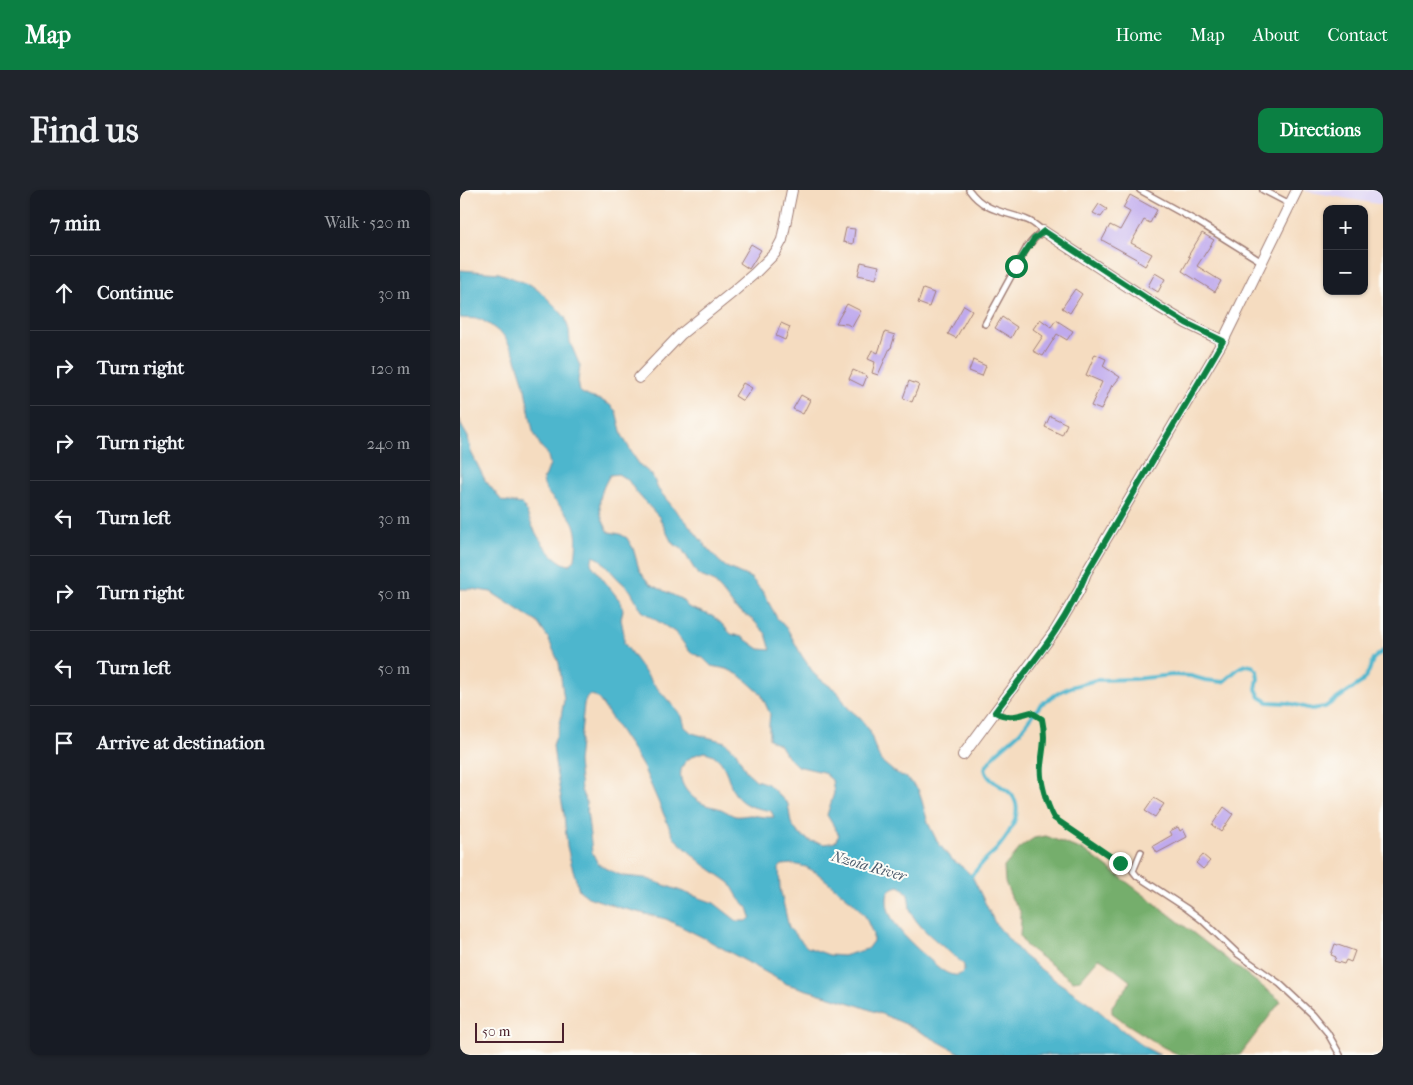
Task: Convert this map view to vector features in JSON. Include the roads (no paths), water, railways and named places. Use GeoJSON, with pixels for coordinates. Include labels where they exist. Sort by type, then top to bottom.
{"type":"FeatureCollection","features":[{"type":"Feature","properties":{"kind":"street"},"geometry":{"type":"LineString","coordinates":[[639,378],[680,334],[733,292],[775,253],[782,240],[792,190]]}},
{"type":"Feature","properties":{"kind":"street"},"geometry":{"type":"LineString","coordinates":[[963,755],[1055,631],[1076,598],[1086,574],[1223,341],[1297,190]]}},
{"type":"Feature","properties":{"kind":"street"},"geometry":{"type":"LineString","coordinates":[[1044,231],[1186,323],[1223,341]]}},
{"type":"Feature","properties":{"kind":"lane"},"geometry":{"type":"LineString","coordinates":[[969,190],[983,205],[1028,220],[1044,231],[1027,247],[985,324]]}},
{"type":"Feature","properties":{"kind":"lane"},"geometry":{"type":"LineString","coordinates":[[1140,190],[1198,222],[1262,262]]}},
{"type":"Feature","properties":{"kind":"lane"},"geometry":{"type":"LineString","coordinates":[[1263,190],[1291,204]]}},
{"type":"Feature","properties":{"kind":"lane"},"geometry":{"type":"LineString","coordinates":[[1141,852],[1133,871],[1137,876],[1194,914],[1238,954],[1280,984],[1312,1014],[1327,1032],[1340,1055]]}},
{"type":"Feature","properties":{"kind":"water","name":"Nzoia River"},"geometry":{"type":"Polygon","coordinates":[[[460,270],[499,273],[531,285],[554,305],[565,317],[570,342],[580,366],[578,381],[580,392],[601,400],[616,411],[622,435],[640,465],[652,475],[658,489],[719,561],[726,567],[751,578],[763,592],[777,618],[788,630],[815,675],[837,691],[848,708],[860,718],[870,731],[881,761],[893,771],[906,778],[918,789],[928,823],[937,841],[950,858],[972,876],[995,923],[1024,956],[1092,1005],[1146,1048],[1160,1055],[963,1055],[908,1025],[879,1013],[787,984],[666,919],[621,908],[588,897],[579,890],[567,846],[553,745],[559,728],[564,700],[559,663],[548,638],[537,622],[491,592],[460,589],[460,420],[468,437],[471,452],[485,480],[502,501],[522,504],[536,534],[544,545],[559,560],[569,565],[575,560],[576,532],[573,522],[544,486],[543,480],[550,464],[547,453],[541,447],[533,431],[524,384],[514,353],[504,336],[490,325],[480,319],[460,318],[460,270]],[[618,474],[610,475],[601,497],[600,511],[602,518],[609,532],[620,534],[627,538],[633,548],[639,569],[650,584],[681,599],[688,607],[712,616],[731,634],[742,637],[759,649],[771,650],[766,634],[753,620],[736,609],[713,581],[698,575],[682,549],[672,543],[659,517],[636,492],[628,480],[618,474]],[[593,556],[591,564],[621,602],[624,643],[652,682],[682,716],[685,727],[692,733],[725,742],[736,752],[746,771],[756,780],[768,784],[788,804],[791,823],[798,833],[810,841],[825,844],[835,842],[839,835],[827,815],[834,793],[832,780],[823,772],[797,766],[785,754],[779,744],[769,739],[770,714],[761,694],[741,676],[727,669],[711,666],[703,658],[690,652],[676,633],[642,611],[630,590],[600,559],[593,556]],[[590,695],[584,704],[578,762],[581,790],[586,802],[592,852],[598,864],[623,876],[645,878],[714,903],[737,921],[747,921],[751,917],[748,908],[738,897],[730,883],[703,864],[674,838],[644,769],[634,752],[600,701],[595,696],[590,695]],[[705,752],[693,756],[685,762],[681,769],[683,785],[696,800],[735,816],[774,817],[771,811],[750,806],[739,799],[721,762],[713,755],[705,752]],[[793,864],[782,865],[779,868],[780,888],[789,928],[807,947],[829,955],[843,956],[867,949],[873,941],[873,934],[865,916],[854,903],[817,873],[806,867],[793,864]],[[899,886],[893,888],[888,893],[888,908],[901,932],[940,969],[950,974],[961,974],[964,971],[964,965],[917,922],[911,912],[908,896],[904,889],[899,886]]]}},
{"type":"Feature","properties":{"kind":"waterway"},"geometry":{"type":"LineString","coordinates":[[969,878],[1000,845],[1016,816],[1017,809],[1012,795],[992,780],[986,773],[985,768],[996,753],[1020,732],[1041,704],[1060,692],[1096,680],[1173,675],[1191,676],[1223,682],[1239,668],[1246,665],[1252,666],[1257,671],[1256,689],[1260,697],[1268,702],[1288,703],[1312,709],[1325,707],[1362,682],[1369,671],[1373,659],[1383,651]]}}]}
